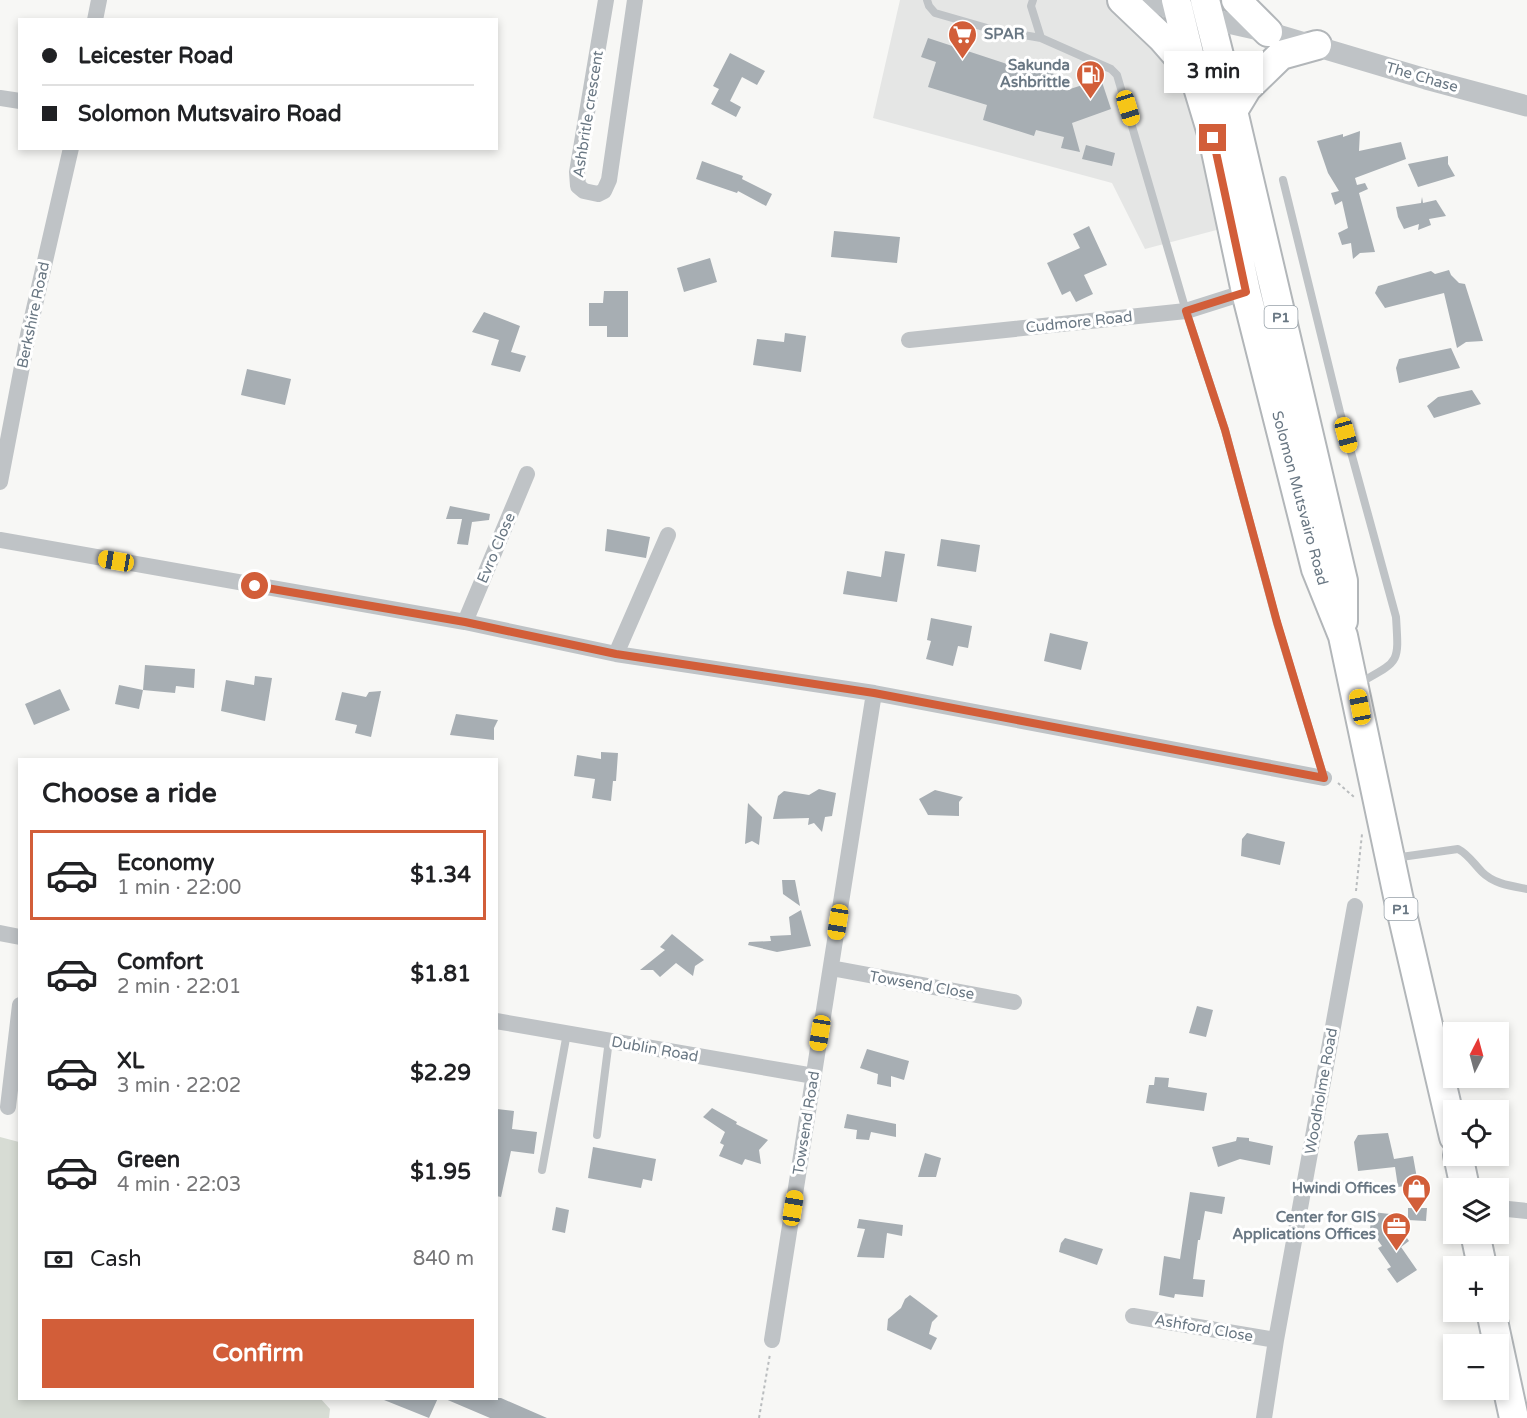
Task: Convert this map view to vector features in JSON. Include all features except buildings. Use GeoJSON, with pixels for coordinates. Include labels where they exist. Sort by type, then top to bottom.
{"type":"FeatureCollection","features":[{"type":"Feature","properties":{"kind":"highway"},"geometry":{"type":"LineString","coordinates":[[1122,0],[1155,30],[1194,74]]}},
{"type":"Feature","properties":{"kind":"highway","name":"Solomon Mutsvairo Road"},"geometry":{"type":"LineString","coordinates":[[1178,6],[1194,74],[1213,138],[1246,292],[1316,569],[1343,636],[1390,859],[1445,1100]]}},
{"type":"Feature","properties":{"kind":"highway","name":"P1"},"geometry":{"type":"LineString","coordinates":[[1208,9],[1343,581],[1343,636]]}},
{"type":"Feature","properties":{"kind":"highway"},"geometry":{"type":"LineString","coordinates":[[1233,111],[1247,88],[1281,55],[1317,45]]}},
{"type":"Feature","properties":{"kind":"highway"},"geometry":{"type":"LineString","coordinates":[[1509,1392],[1515,1418]]}},
{"type":"Feature","properties":{"kind":"street"},"geometry":{"type":"LineString","coordinates":[[95,18],[99,0]]}},
{"type":"Feature","properties":{"kind":"street","name":"Ashbritle crescent"},"geometry":{"type":"LineString","coordinates":[[606,0],[577,172],[578,186],[584,191],[598,194],[604,191],[609,180],[635,0]]}},
{"type":"Feature","properties":{"kind":"street","name":"The Chase"},"geometry":{"type":"LineString","coordinates":[[1151,0],[1178,6],[1250,12],[1317,45],[1426,79],[1527,106]]}},
{"type":"Feature","properties":{"kind":"street"},"geometry":{"type":"LineString","coordinates":[[0,98],[18,101]]}},
{"type":"Feature","properties":{"kind":"street","name":"Berkshire Road"},"geometry":{"type":"LineString","coordinates":[[0,482],[28,334],[71,150]]}},
{"type":"Feature","properties":{"kind":"street","name":"Cudmore Road"},"geometry":{"type":"LineString","coordinates":[[909,340],[1186,311],[1246,292]]}},
{"type":"Feature","properties":{"kind":"street","name":"Evro Close"},"geometry":{"type":"LineString","coordinates":[[465,622],[527,474]]}},
{"type":"Feature","properties":{"kind":"street"},"geometry":{"type":"LineString","coordinates":[[616,654],[668,535]]}},
{"type":"Feature","properties":{"kind":"street"},"geometry":{"type":"LineString","coordinates":[[0,540],[465,622],[616,654],[874,693],[1324,778]]}},
{"type":"Feature","properties":{"kind":"street","name":"Towsend Road"},"geometry":{"type":"LineString","coordinates":[[772,1340],[874,693]]}},
{"type":"Feature","properties":{"kind":"street","name":"Woodholme Road"},"geometry":{"type":"LineString","coordinates":[[1264,1418],[1276,1340],[1355,906]]}},
{"type":"Feature","properties":{"kind":"street"},"geometry":{"type":"LineString","coordinates":[[0,933],[18,937]]}},
{"type":"Feature","properties":{"kind":"street","name":"Towsend Close"},"geometry":{"type":"LineString","coordinates":[[831,968],[1014,1002]]}},
{"type":"Feature","properties":{"kind":"street","name":"Dublin Road"},"geometry":{"type":"LineString","coordinates":[[498,1021],[814,1076]]}},
{"type":"Feature","properties":{"kind":"street"},"geometry":{"type":"LineString","coordinates":[[8,1107],[18,1022]]}},
{"type":"Feature","properties":{"kind":"street"},"geometry":{"type":"LineString","coordinates":[[1509,1209],[1527,1211]]}},
{"type":"Feature","properties":{"kind":"street","name":"Ashford Close"},"geometry":{"type":"LineString","coordinates":[[1133,1316],[1276,1340]]}},
{"type":"Feature","properties":{"kind":"lane"},"geometry":{"type":"LineString","coordinates":[[927,0],[936,13],[994,30],[1041,38],[1111,69],[1117,75],[1186,311],[1225,430],[1277,622],[1324,778]]}},
{"type":"Feature","properties":{"kind":"lane"},"geometry":{"type":"LineString","coordinates":[[1033,0],[1030,6],[1041,38]]}},
{"type":"Feature","properties":{"kind":"lane"},"geometry":{"type":"LineString","coordinates":[[1283,180],[1340,412],[1396,617],[1398,650],[1395,658],[1390,666],[1355,686]]}},
{"type":"Feature","properties":{"kind":"lane"},"geometry":{"type":"LineString","coordinates":[[1390,859],[1425,852],[1458,849],[1494,881],[1527,889]]}},
{"type":"Feature","properties":{"kind":"lane"},"geometry":{"type":"LineString","coordinates":[[542,1170],[567,1033]]}},
{"type":"Feature","properties":{"kind":"lane"},"geometry":{"type":"LineString","coordinates":[[597,1135],[609,1041]]}},
{"type":"Feature","properties":{"kind":"path"},"geometry":{"type":"LineString","coordinates":[[1324,778],[1341,784],[1354,796],[1357,804]]}},
{"type":"Feature","properties":{"kind":"path"},"geometry":{"type":"LineString","coordinates":[[1355,906],[1362,830]]}},
{"type":"Feature","properties":{"kind":"path"},"geometry":{"type":"LineString","coordinates":[[759,1418],[772,1340]]}},
{"type":"Feature","properties":{"kind":"shaded area"},"geometry":{"type":"Polygon","coordinates":[[[900,0],[1159,0],[1224,228],[1145,249],[1112,183],[873,118],[900,0]]]}},
{"type":"Feature","properties":{"kind":"shaded area"},"geometry":{"type":"Polygon","coordinates":[[[0,1137],[18,1142],[18,1400],[322,1400],[330,1409],[329,1418],[0,1418],[0,1137]]]}},
{"type":"Feature","properties":{"kind":"place","name":"SPAR"},"geometry":{"type":"Point","coordinates":[963,60]}},
{"type":"Feature","properties":{"kind":"place","name":"Sakunda Ashbrittle"},"geometry":{"type":"Point","coordinates":[1091,100]}},
{"type":"Feature","properties":{"kind":"place","name":"Hwindi Offices"},"geometry":{"type":"Point","coordinates":[1417,1214]}},
{"type":"Feature","properties":{"kind":"place","name":"Center for GIS Applications Offices"},"geometry":{"type":"Point","coordinates":[1397,1252]}},
{"type":"Feature","properties":{"kind":"route"},"geometry":{"type":"LineString","coordinates":[[255,586],[465,622],[616,654],[874,693],[1324,778],[1277,622],[1225,430],[1186,311],[1246,292],[1213,138]]}}]}
